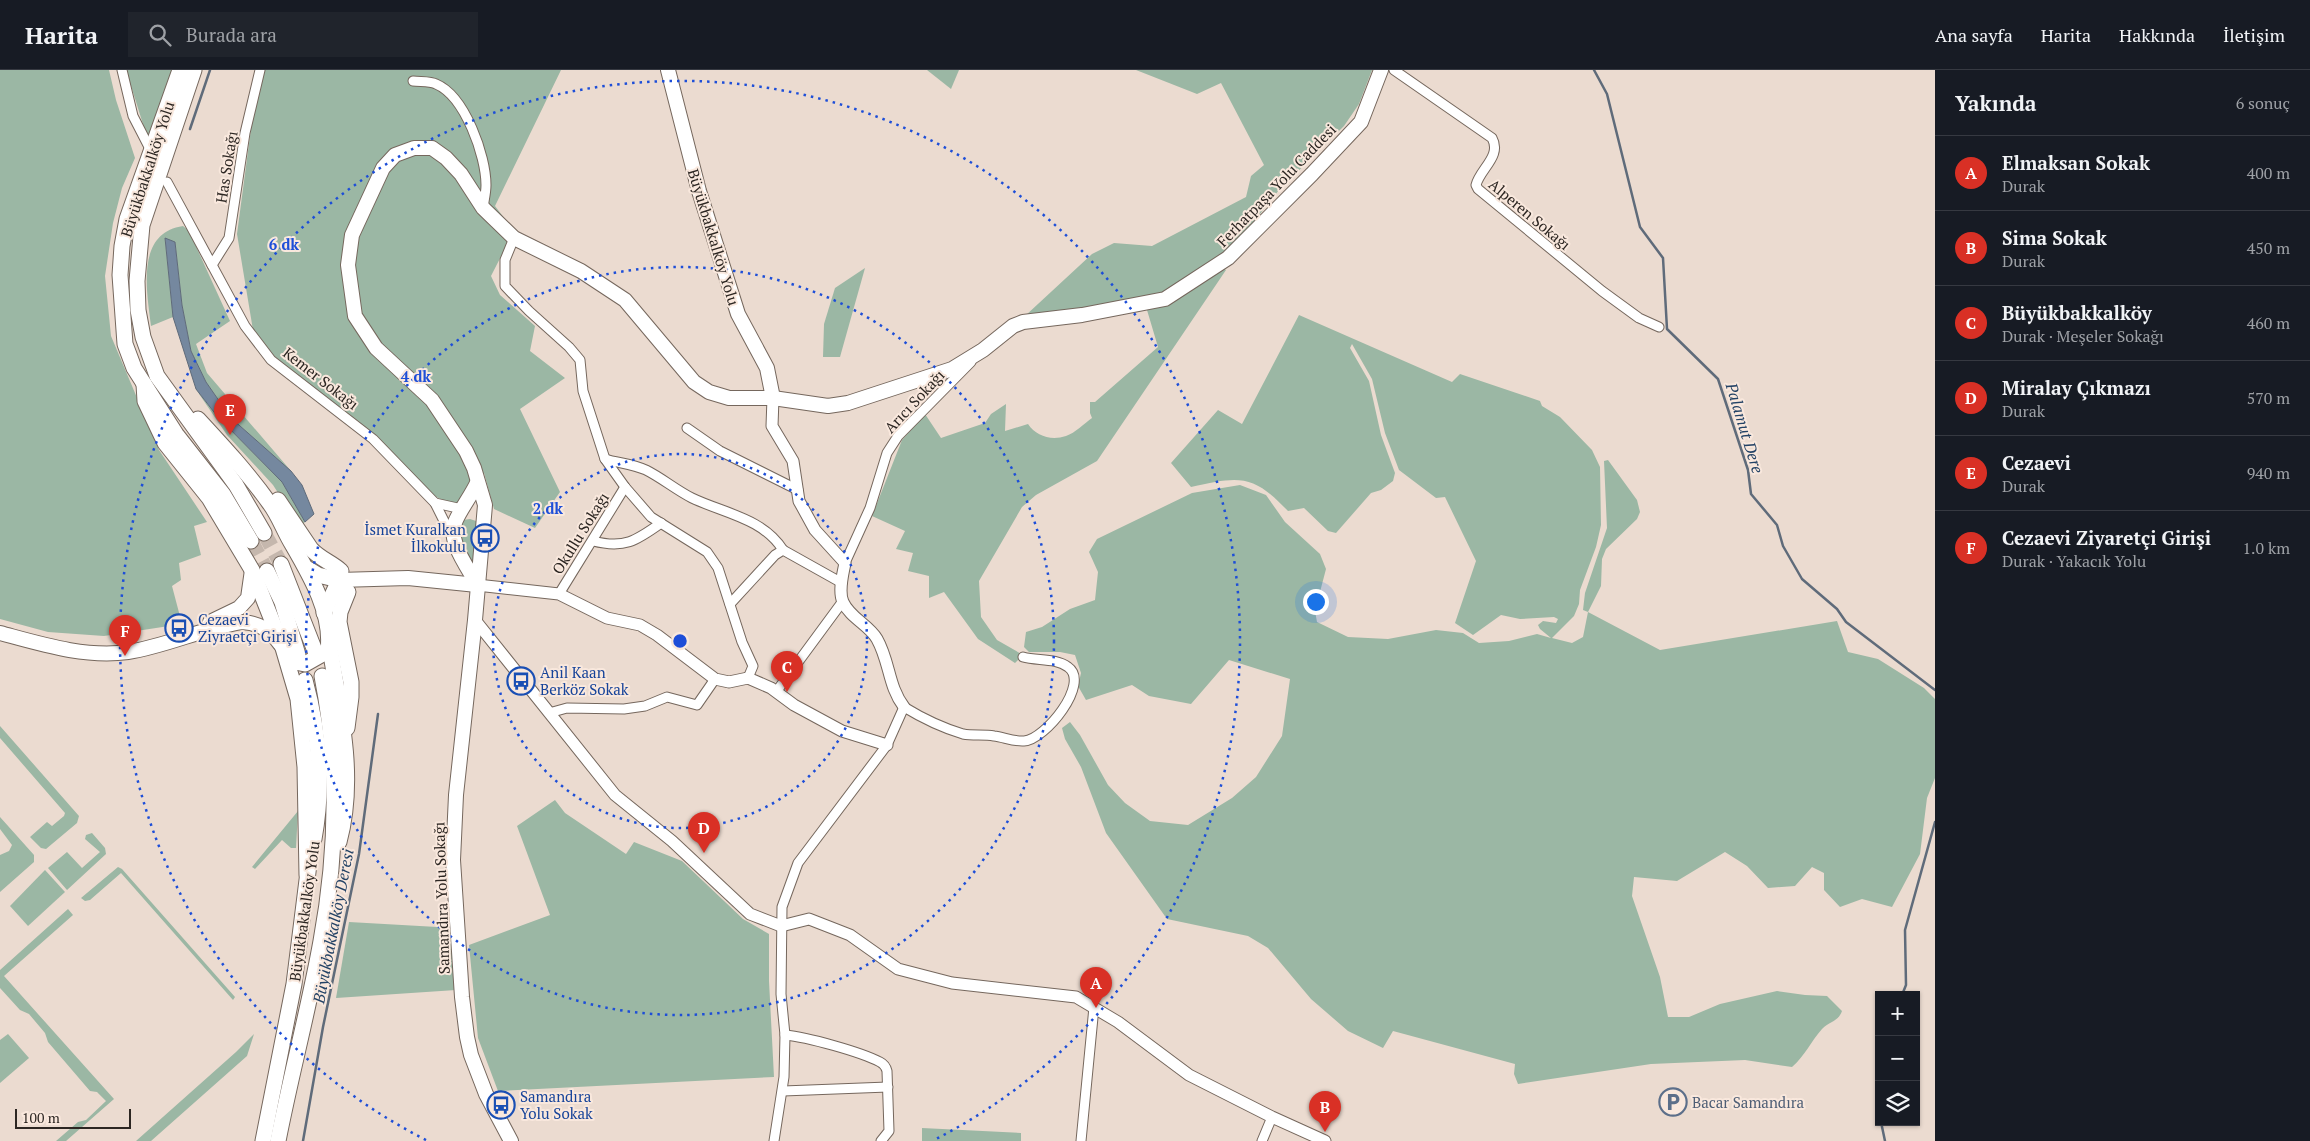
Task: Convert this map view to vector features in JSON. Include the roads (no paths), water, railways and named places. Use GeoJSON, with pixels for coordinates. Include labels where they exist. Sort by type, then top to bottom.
{"type":"FeatureCollection","features":[{"type":"Feature","properties":{"kind":"highway","name":"Büyükbakkalköy Yolu"},"geometry":{"type":"LineString","coordinates":[[151,380],[134,368],[125,344],[121,300],[122,246],[127,219],[180,70]]}},
{"type":"Feature","properties":{"kind":"highway","name":"Büyükbakkalköy Yolu"},"geometry":{"type":"LineString","coordinates":[[151,380],[138,310],[139,249],[142,225],[194,70]]}},
{"type":"Feature","properties":{"kind":"highway"},"geometry":{"type":"LineString","coordinates":[[151,380],[245,471],[271,506],[308,569],[324,613],[345,742]]}},
{"type":"Feature","properties":{"kind":"highway"},"geometry":{"type":"LineString","coordinates":[[151,380],[236,485],[264,533]]}},
{"type":"Feature","properties":{"kind":"highway"},"geometry":{"type":"LineString","coordinates":[[151,380],[176,434],[223,494],[251,541]]}},
{"type":"Feature","properties":{"kind":"highway"},"geometry":{"type":"LineString","coordinates":[[151,380],[145,401],[165,444],[209,498],[282,602],[298,655]]}},
{"type":"Feature","properties":{"kind":"highway"},"geometry":{"type":"LineString","coordinates":[[245,471],[256,476],[268,486],[317,556],[333,564],[340,575]]}},
{"type":"Feature","properties":{"kind":"highway"},"geometry":{"type":"LineString","coordinates":[[292,543],[282,537],[271,534],[260,539],[251,549],[250,557],[259,570],[298,699],[305,767],[307,875]]}},
{"type":"Feature","properties":{"kind":"highway"},"geometry":{"type":"LineString","coordinates":[[281,564],[315,651]]}},
{"type":"Feature","properties":{"kind":"highway"},"geometry":{"type":"LineString","coordinates":[[308,569],[318,575],[340,575]]}},
{"type":"Feature","properties":{"kind":"highway"},"geometry":{"type":"LineString","coordinates":[[324,613],[340,575]]}},
{"type":"Feature","properties":{"kind":"highway"},"geometry":{"type":"LineString","coordinates":[[329,877],[345,813],[345,742],[351,682],[338,622],[348,592]]}},
{"type":"Feature","properties":{"kind":"highway"},"geometry":{"type":"LineString","coordinates":[[283,648],[295,662],[305,664],[328,651],[329,641]]}},
{"type":"Feature","properties":{"kind":"highway","name":"Büyükbakkalköy Yolu"},"geometry":{"type":"LineString","coordinates":[[278,1141],[321,940],[329,877],[334,798],[331,737],[322,676]]}},
{"type":"Feature","properties":{"kind":"highway","name":"Büyükbakkalköy Yolu"},"geometry":{"type":"LineString","coordinates":[[263,1141],[294,984],[307,875],[318,819],[320,779],[318,745],[311,705],[304,680]]}},
{"type":"Feature","properties":{"kind":"main road","name":"Büyükbakkalköy Yolu"},"geometry":{"type":"LineString","coordinates":[[668,70],[699,191],[738,314],[767,368],[773,398]]}},
{"type":"Feature","properties":{"kind":"main road","name":"Ferhatpaşa Yolu Caddesi"},"geometry":{"type":"LineString","coordinates":[[477,585],[485,505],[474,468],[466,451],[432,400],[376,348],[355,316],[348,265],[352,234],[383,168],[395,156],[414,148],[432,148],[446,158],[461,174],[483,208],[514,238],[581,271],[625,300],[694,382],[709,392],[729,398],[773,398],[828,406],[848,403],[952,369],[983,350],[1013,326],[1023,322],[1082,315],[1165,299],[1228,258],[1361,122],[1381,70]]}},
{"type":"Feature","properties":{"kind":"main road"},"geometry":{"type":"LineString","coordinates":[[453,538],[453,527],[477,483]]}},
{"type":"Feature","properties":{"kind":"main road"},"geometry":{"type":"LineString","coordinates":[[462,509],[484,514]]}},
{"type":"Feature","properties":{"kind":"main road","name":"Kemer Sokağı"},"geometry":{"type":"LineString","coordinates":[[453,538],[477,585]]}},
{"type":"Feature","properties":{"kind":"main road"},"geometry":{"type":"LineString","coordinates":[[0,625],[62,641],[106,645],[133,645],[175,634],[219,619],[239,608],[248,598],[259,570]]}},
{"type":"Feature","properties":{"kind":"main road"},"geometry":{"type":"LineString","coordinates":[[340,575],[408,578],[477,585]]}},
{"type":"Feature","properties":{"kind":"main road","name":"Samandıra Yolu Sokağı"},"geometry":{"type":"LineString","coordinates":[[477,585],[453,841],[462,997],[467,1037],[476,1069],[486,1094],[511,1141]]}},
{"type":"Feature","properties":{"kind":"main road"},"geometry":{"type":"LineString","coordinates":[[0,633],[73,651],[108,654],[137,650],[242,622],[264,627],[275,636],[283,648]]}},
{"type":"Feature","properties":{"kind":"street"},"geometry":{"type":"LineString","coordinates":[[122,70],[133,116],[149,147]]}},
{"type":"Feature","properties":{"kind":"street","name":"Has Sokağı"},"geometry":{"type":"LineString","coordinates":[[212,265],[229,238],[245,134],[260,70]]}},
{"type":"Feature","properties":{"kind":"street","name":"Alperen Sokağı"},"geometry":{"type":"LineString","coordinates":[[1394,70],[1492,138],[1495,150],[1476,183],[1480,191],[1602,291],[1639,318],[1659,327]]}},
{"type":"Feature","properties":{"kind":"street"},"geometry":{"type":"LineString","coordinates":[[413,81],[435,83],[445,89],[455,99],[467,118],[482,158],[486,184],[483,208]]}},
{"type":"Feature","properties":{"kind":"street","name":"Kemer Sokağı"},"geometry":{"type":"LineString","coordinates":[[167,182],[244,326],[271,360],[373,439],[435,503],[453,538]]}},
{"type":"Feature","properties":{"kind":"street"},"geometry":{"type":"LineString","coordinates":[[514,238],[505,260],[505,286],[580,360],[583,391],[605,458],[625,487],[651,517],[707,552],[718,568],[742,642],[753,666],[748,678]]}},
{"type":"Feature","properties":{"kind":"street","name":"Arıcı Sokağı"},"geometry":{"type":"LineString","coordinates":[[845,563],[870,508],[887,453],[898,436],[983,350]]}},
{"type":"Feature","properties":{"kind":"street"},"geometry":{"type":"LineString","coordinates":[[773,398],[772,426],[793,461],[799,501],[815,530],[845,563],[842,583],[843,601],[853,615],[876,638],[888,664],[895,695],[904,707],[917,715],[965,734],[990,735],[1024,741],[1044,732],[1063,711],[1073,688],[1074,678],[1070,668],[1061,663],[1023,657]]}},
{"type":"Feature","properties":{"kind":"street"},"geometry":{"type":"LineString","coordinates":[[688,428],[720,451],[798,490]]}},
{"type":"Feature","properties":{"kind":"street"},"geometry":{"type":"LineString","coordinates":[[605,458],[643,469],[692,498],[738,515],[762,529],[778,542],[783,550],[842,583]]}},
{"type":"Feature","properties":{"kind":"street","name":"Okullu Sokağı"},"geometry":{"type":"LineString","coordinates":[[559,594],[625,487]]}},
{"type":"Feature","properties":{"kind":"street"},"geometry":{"type":"LineString","coordinates":[[435,503],[462,509]]}},
{"type":"Feature","properties":{"kind":"street"},"geometry":{"type":"LineString","coordinates":[[593,541],[608,545],[622,545],[639,538],[661,523]]}},
{"type":"Feature","properties":{"kind":"street"},"geometry":{"type":"LineString","coordinates":[[730,604],[775,555],[783,550]]}},
{"type":"Feature","properties":{"kind":"street"},"geometry":{"type":"LineString","coordinates":[[477,585],[559,594],[607,618],[640,625],[715,678],[729,682],[748,678],[776,692],[794,705],[842,731],[887,746]]}},
{"type":"Feature","properties":{"kind":"street"},"geometry":{"type":"LineString","coordinates":[[776,692],[843,601]]}},
{"type":"Feature","properties":{"kind":"street"},"geometry":{"type":"LineString","coordinates":[[475,620],[615,795],[672,841],[750,914],[781,926],[809,919],[850,935],[898,969],[952,983],[1076,997],[1118,1022],[1189,1075],[1272,1117],[1306,1137],[1325,1141]]}},
{"type":"Feature","properties":{"kind":"street"},"geometry":{"type":"LineString","coordinates":[[549,713],[567,708],[645,706],[667,697],[697,705],[715,678]]}},
{"type":"Feature","properties":{"kind":"street"},"geometry":{"type":"LineString","coordinates":[[774,1141],[784,1091],[785,1035],[781,994],[782,907],[798,863],[887,746],[904,707]]}},
{"type":"Feature","properties":{"kind":"street"},"geometry":{"type":"LineString","coordinates":[[1082,1141],[1094,1007]]}},
{"type":"Feature","properties":{"kind":"street"},"geometry":{"type":"LineString","coordinates":[[785,1035],[809,1039],[880,1062],[887,1071],[888,1087],[888,1131],[881,1141]]}},
{"type":"Feature","properties":{"kind":"street"},"geometry":{"type":"LineString","coordinates":[[784,1091],[888,1087]]}},
{"type":"Feature","properties":{"kind":"street"},"geometry":{"type":"LineString","coordinates":[[1262,1141],[1272,1117]]}},
{"type":"Feature","properties":{"kind":"water"},"geometry":{"type":"Polygon","coordinates":[[[165,238],[175,242],[182,305],[191,351],[206,382],[231,418],[291,471],[302,485],[314,514],[305,522],[282,482],[217,416],[196,389],[173,317],[165,238]]]}},
{"type":"Feature","properties":{"kind":"waterway","name":"Büyükbakkalköy Deresi"},"geometry":{"type":"LineString","coordinates":[[190,129],[210,70]]}},
{"type":"Feature","properties":{"kind":"waterway","name":"Palamut Dere"},"geometry":{"type":"LineString","coordinates":[[1594,70],[1607,94],[1640,227],[1663,258],[1667,329],[1718,379],[1748,470],[1751,494],[1777,525],[1783,546],[1802,579],[1837,609],[1846,622],[1935,690]]}},
{"type":"Feature","properties":{"kind":"waterway","name":"Büyükbakkalköy Deresi"},"geometry":{"type":"LineString","coordinates":[[303,1141],[323,1027],[359,854],[378,714]]}},
{"type":"Feature","properties":{"kind":"waterway","name":"Palamut Dere"},"geometry":{"type":"LineString","coordinates":[[1904,991],[1906,985],[1905,930],[1935,822]]}},
{"type":"Feature","properties":{"kind":"waterway","name":"Palamut Dere"},"geometry":{"type":"LineString","coordinates":[[1882,1126],[1885,1141]]}},
{"type":"Feature","properties":{"kind":"tunnel"},"geometry":{"type":"LineString","coordinates":[[264,533],[281,564]]}},
{"type":"Feature","properties":{"kind":"tunnel"},"geometry":{"type":"LineString","coordinates":[[251,541],[267,571]]}},
{"type":"Feature","properties":{"kind":"place","name":"Cezaevi"},"geometry":{"type":"Point","coordinates":[230,435]}},
{"type":"Feature","properties":{"kind":"place","name":"İsmet Kuralkan İlkokulu"},"geometry":{"type":"Point","coordinates":[485,538]}},
{"type":"Feature","properties":{"kind":"place","name":"Cezaevi Ziyraetçi Girişi"},"geometry":{"type":"Point","coordinates":[179,628]}},
{"type":"Feature","properties":{"kind":"place","name":"Cezaevi Ziyaretçi Girişi"},"geometry":{"type":"Point","coordinates":[125,656]}},
{"type":"Feature","properties":{"kind":"place","name":"Anil Kaan Berköz Sokak"},"geometry":{"type":"Point","coordinates":[521,681]}},
{"type":"Feature","properties":{"kind":"place","name":"Büyükbakkalköy"},"geometry":{"type":"Point","coordinates":[787,692]}},
{"type":"Feature","properties":{"kind":"place","name":"Miralay Çıkmazı"},"geometry":{"type":"Point","coordinates":[704,853]}},
{"type":"Feature","properties":{"kind":"place","name":"Elmaksan Sokak"},"geometry":{"type":"Point","coordinates":[1096,1008]}},
{"type":"Feature","properties":{"kind":"place","name":"Bacar Samandıra"},"geometry":{"type":"Point","coordinates":[1673,1102]}},
{"type":"Feature","properties":{"kind":"place","name":"Samandıra Yolu Sokak"},"geometry":{"type":"Point","coordinates":[501,1105]}},
{"type":"Feature","properties":{"kind":"place","name":"Sima Sokak"},"geometry":{"type":"Point","coordinates":[1325,1132]}}]}
